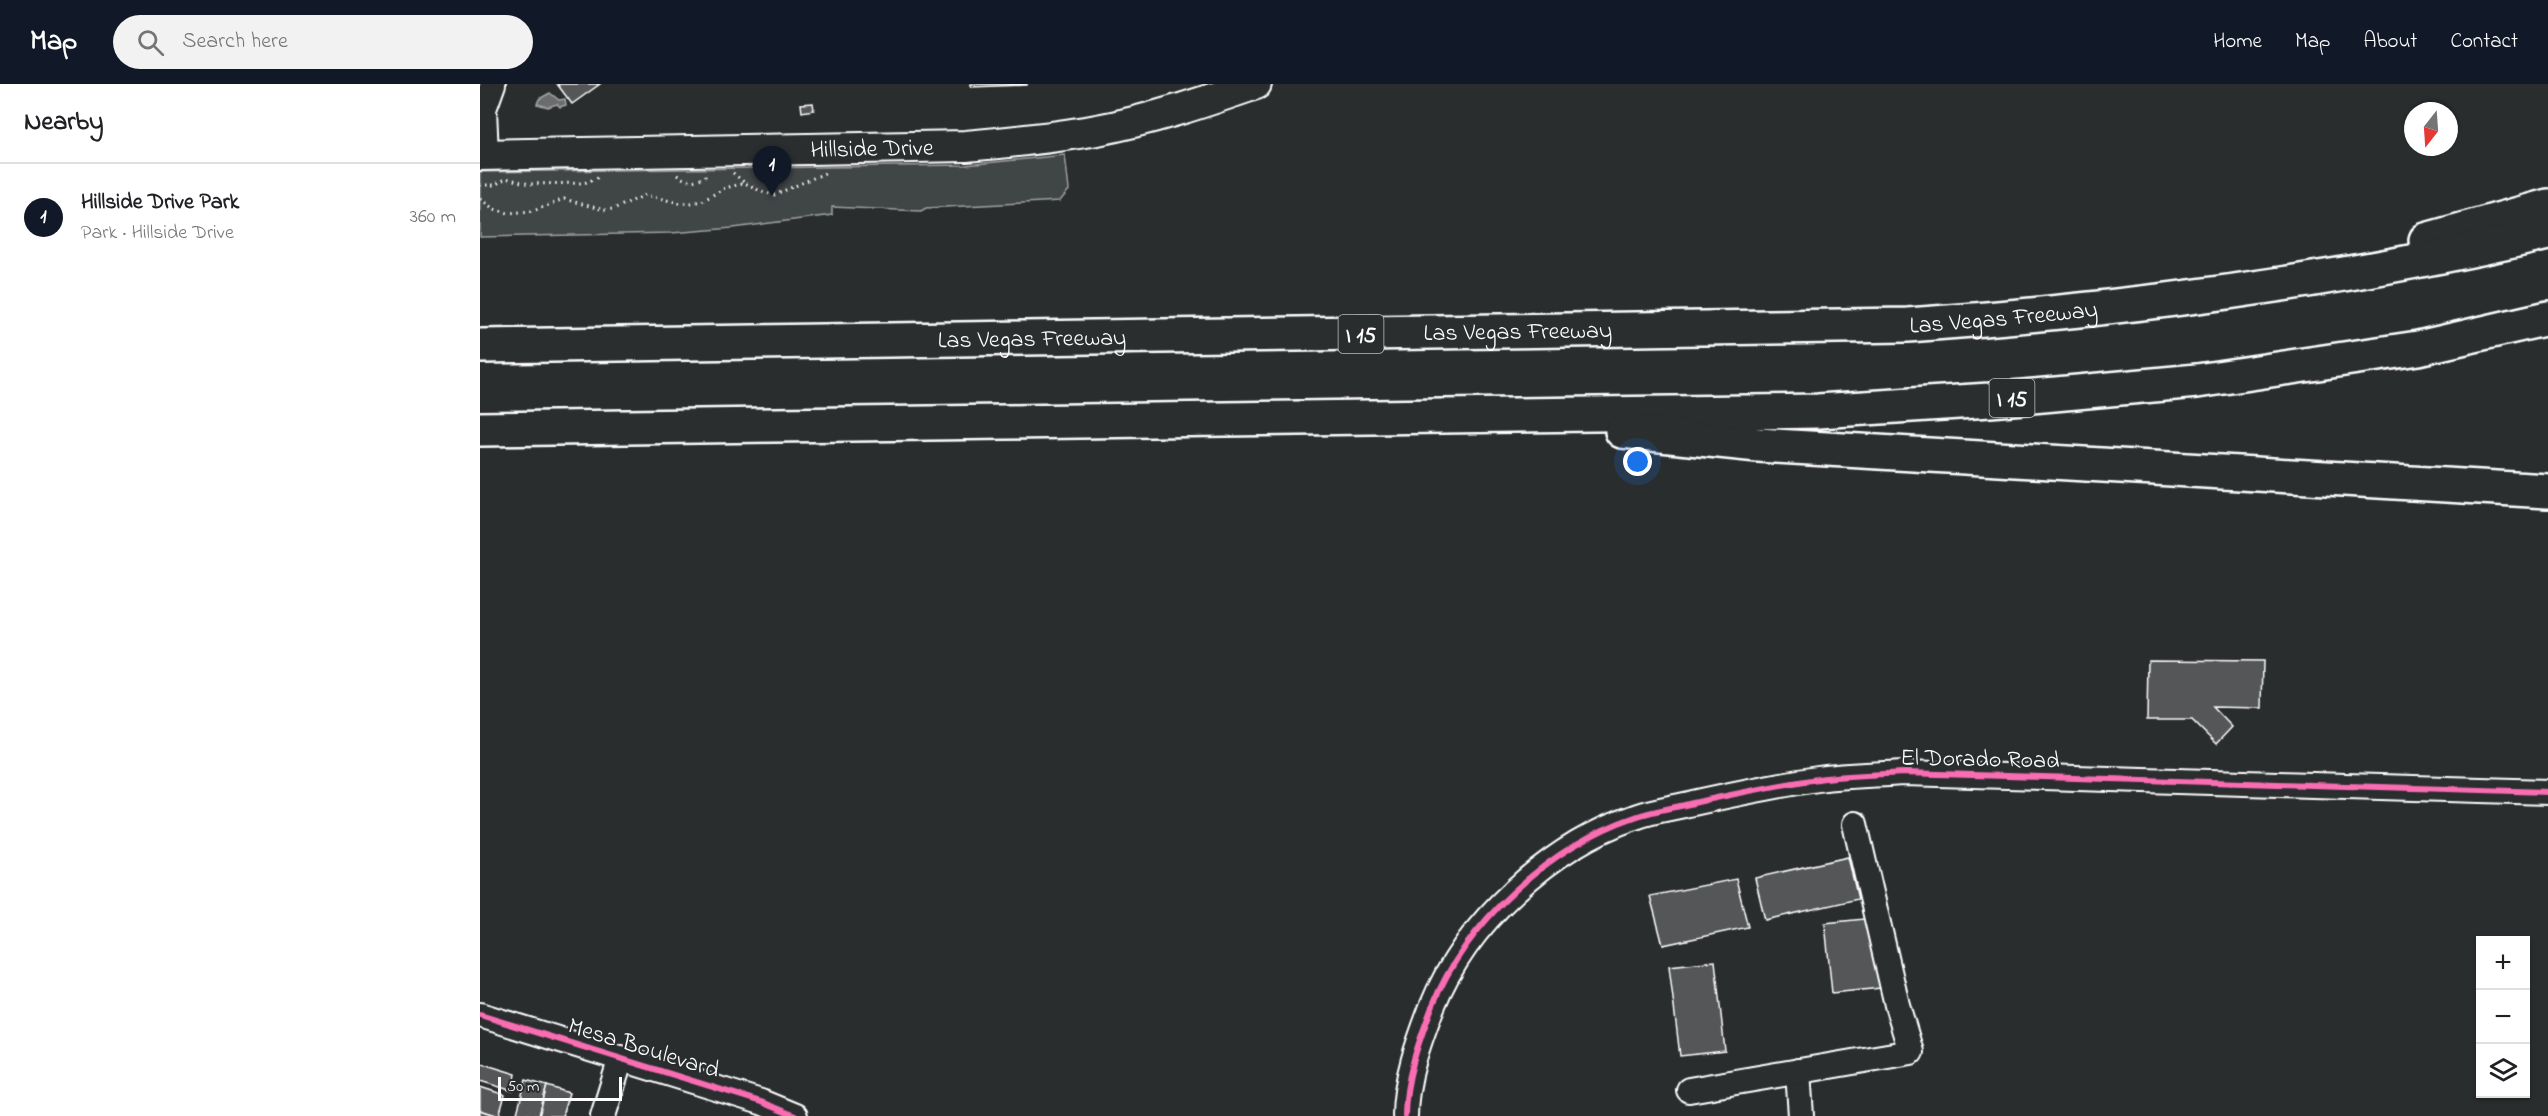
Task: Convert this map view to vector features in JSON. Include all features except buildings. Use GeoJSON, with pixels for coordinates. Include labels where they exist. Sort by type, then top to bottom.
{"type":"FeatureCollection","features":[{"type":"Feature","properties":{"kind":"highway"},"geometry":{"type":"LineString","coordinates":[[2240,291],[2548,206]]}},
{"type":"Feature","properties":{"kind":"highway","name":"Las Vegas Freeway"},"geometry":{"type":"LineString","coordinates":[[480,346],[1908,325],[2130,306],[2240,291],[2466,252],[2548,233]]}},
{"type":"Feature","properties":{"kind":"highway","name":"I 15"},"geometry":{"type":"LineString","coordinates":[[480,429],[1818,411],[1990,400],[2209,379],[2418,348],[2548,318]]}},
{"type":"Feature","properties":{"kind":"highway"},"geometry":{"type":"LineString","coordinates":[[1469,416],[1758,445],[2548,491]]}},
{"type":"Feature","properties":{"kind":"main road","name":"Hillside Drive"},"geometry":{"type":"LineString","coordinates":[[483,155],[977,145],[1046,139],[1099,130],[1208,101],[1256,84]]}},
{"type":"Feature","properties":{"kind":"street"},"geometry":{"type":"LineString","coordinates":[[483,155],[484,110],[493,84]]}},
{"type":"Feature","properties":{"kind":"street","name":"El Dorado Road"},"geometry":{"type":"LineString","coordinates":[[1405,1116],[1405,1102],[1419,1040],[1441,984],[1469,940],[1500,904],[1537,872],[1573,846],[1635,817],[1818,779],[1904,773],[2548,792]]}},
{"type":"Feature","properties":{"kind":"street"},"geometry":{"type":"LineString","coordinates":[[1689,1090],[1911,1052],[1897,1005],[1855,824]]}},
{"type":"Feature","properties":{"kind":"street","name":"Mesa Boulevard"},"geometry":{"type":"LineString","coordinates":[[480,1015],[761,1102],[795,1116]]}},
{"type":"Feature","properties":{"kind":"street"},"geometry":{"type":"LineString","coordinates":[[603,1116],[621,1058]]}},
{"type":"Feature","properties":{"kind":"street"},"geometry":{"type":"LineString","coordinates":[[1798,1071],[1801,1116]]}},
{"type":"Feature","properties":{"kind":"path"},"geometry":{"type":"LineString","coordinates":[[731,173],[762,192],[774,195],[833,171]]}},
{"type":"Feature","properties":{"kind":"path"},"geometry":{"type":"LineString","coordinates":[[670,174],[675,174],[685,181],[700,180],[711,173]]}},
{"type":"Feature","properties":{"kind":"path"},"geometry":{"type":"LineString","coordinates":[[480,185],[495,185],[506,178],[522,184],[584,183],[604,176]]}},
{"type":"Feature","properties":{"kind":"path"},"geometry":{"type":"LineString","coordinates":[[480,199],[494,209],[508,213],[532,211],[564,199],[604,210],[613,209],[645,195],[679,203],[702,201],[730,187],[745,183]]}},
{"type":"Feature","properties":{"kind":"shaded area"},"geometry":{"type":"Polygon","coordinates":[[[550,93],[559,100],[565,99],[566,105],[560,107],[557,104],[548,107],[537,104],[539,99],[550,93]]]}},
{"type":"Feature","properties":{"kind":"shaded area"},"geometry":{"type":"Polygon","coordinates":[[[1065,155],[1069,190],[1060,201],[926,208],[921,211],[832,207],[832,215],[733,228],[671,233],[480,237],[480,172],[966,165],[1065,155]]]}},
{"type":"Feature","properties":{"kind":"cycle path"},"geometry":{"type":"LineString","coordinates":[[1405,1116],[1407,1088],[1422,1033],[1447,976],[1466,946],[1514,891],[1542,867],[1603,830],[1642,815],[1802,781],[1904,773],[2548,792]]}},
{"type":"Feature","properties":{"kind":"cycle path"},"geometry":{"type":"LineString","coordinates":[[480,1015],[761,1102],[795,1116]]}},
{"type":"Feature","properties":{"kind":"place","name":"Hillside Drive Park"},"geometry":{"type":"Point","coordinates":[772,196]}}]}
